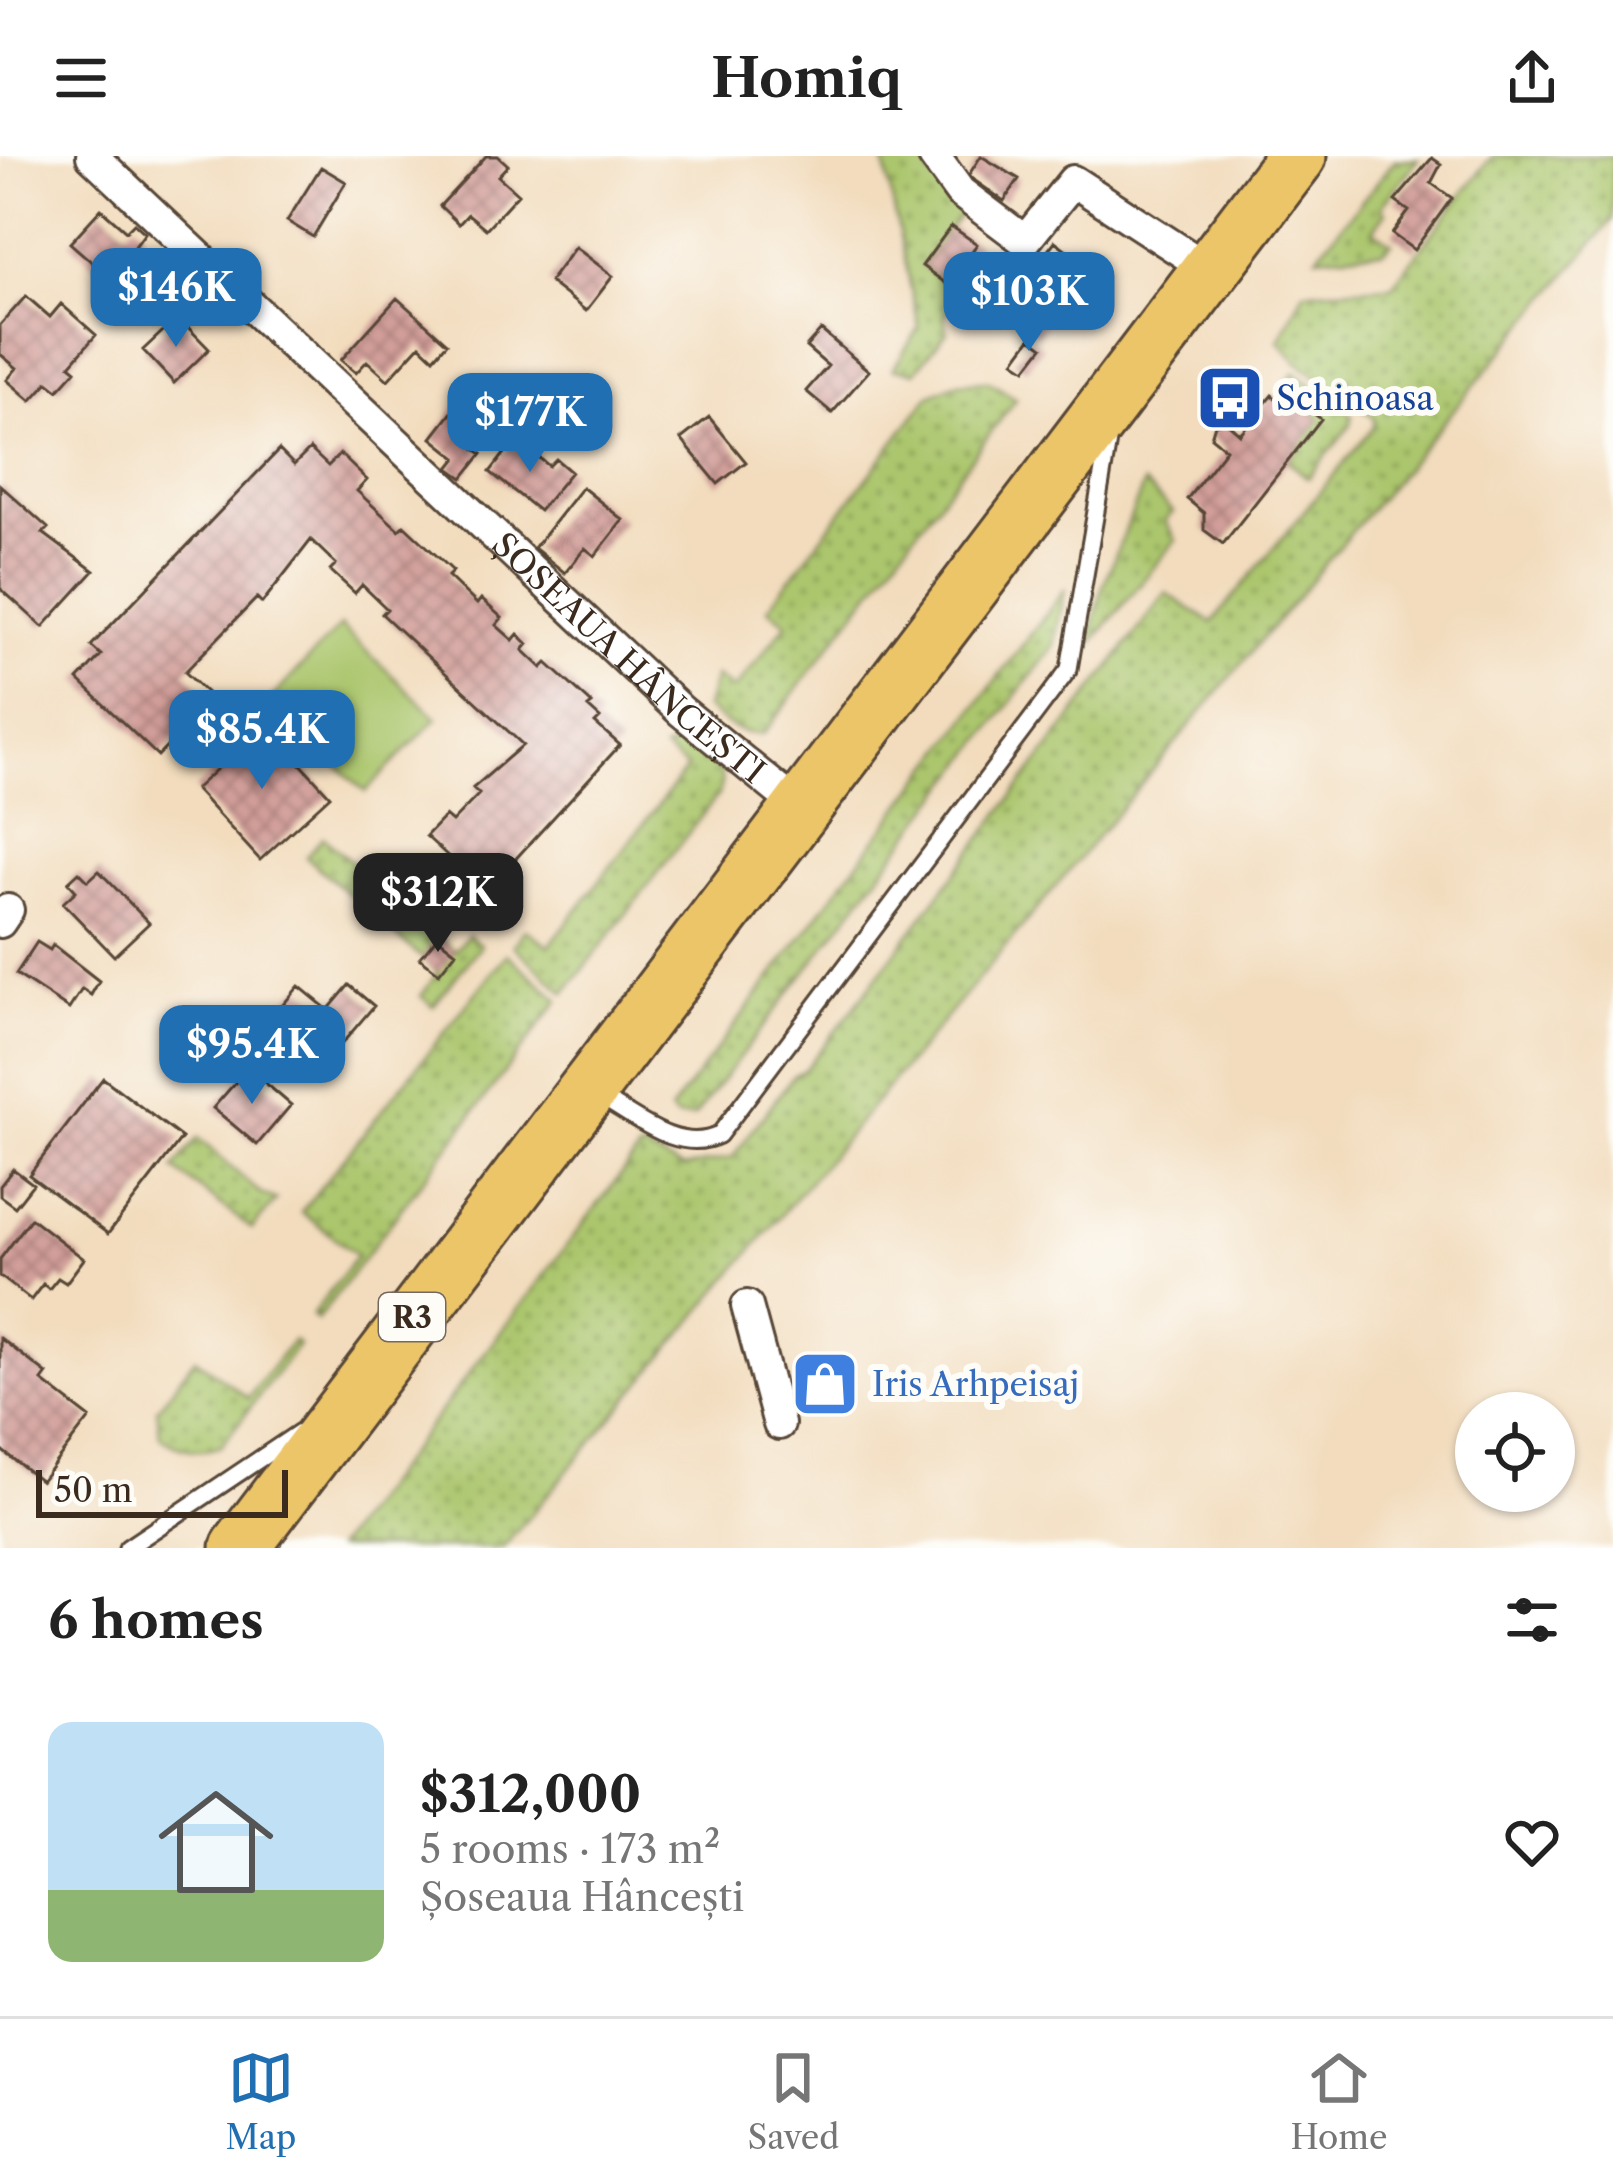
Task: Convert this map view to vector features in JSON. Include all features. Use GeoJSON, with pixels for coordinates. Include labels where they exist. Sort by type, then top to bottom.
{"type":"FeatureCollection","features":[{"type":"Feature","properties":{"kind":"highway","name":"R3"},"geometry":{"type":"LineString","coordinates":[[240,1548],[347,1400],[591,1091],[1297,156]]}},
{"type":"Feature","properties":{"kind":"street","name":"ȘOSEAUA HÂNCEȘTI"},"geometry":{"type":"LineString","coordinates":[[92,156],[681,711],[803,810]]}},
{"type":"Feature","properties":{"kind":"street"},"geometry":{"type":"LineString","coordinates":[[934,156],[960,192],[1025,241],[1073,181],[1210,270]]}},
{"type":"Feature","properties":{"kind":"street"},"geometry":{"type":"LineString","coordinates":[[747,1306],[779,1424]]}},
{"type":"Feature","properties":{"kind":"lane"},"geometry":{"type":"LineString","coordinates":[[591,1091],[678,1140],[699,1145],[718,1135],[731,1118],[1069,669],[1115,400]]}},
{"type":"Feature","properties":{"kind":"lane"},"geometry":{"type":"LineString","coordinates":[[127,1548],[347,1400]]}},
{"type":"Feature","properties":{"kind":"green space"},"geometry":{"type":"Polygon","coordinates":[[[883,156],[919,156],[961,213],[922,266],[959,293],[944,317],[947,332],[915,372],[893,369],[919,327],[883,156]]]}},
{"type":"Feature","properties":{"kind":"green space"},"geometry":{"type":"Polygon","coordinates":[[[1492,156],[1613,156],[1613,219],[503,1548],[336,1548],[638,1152],[644,1149],[683,1168],[732,1158],[793,1076],[804,1070],[850,1013],[1166,593],[1212,623],[1374,426],[1374,418],[1297,362],[1279,341],[1304,291],[1392,286],[1492,156]]]}},
{"type":"Feature","properties":{"kind":"green space"},"geometry":{"type":"Polygon","coordinates":[[[1418,159],[1381,207],[1386,212],[1373,230],[1392,243],[1383,251],[1317,256],[1395,160],[1418,159]]]}},
{"type":"Feature","properties":{"kind":"green space"},"geometry":{"type":"Polygon","coordinates":[[[1295,372],[1352,416],[1351,425],[1308,478],[1288,461],[1320,419],[1285,385],[1295,372]]]}},
{"type":"Feature","properties":{"kind":"green space"},"geometry":{"type":"Polygon","coordinates":[[[988,381],[1016,399],[764,733],[739,731],[706,708],[715,676],[734,690],[787,623],[768,608],[930,395],[957,383],[988,381]]]}},
{"type":"Feature","properties":{"kind":"green space"},"geometry":{"type":"Polygon","coordinates":[[[1144,484],[1173,512],[1165,521],[1176,540],[1087,649],[1102,589],[1144,484]]]}},
{"type":"Feature","properties":{"kind":"green space"},"geometry":{"type":"Polygon","coordinates":[[[1065,589],[1054,646],[694,1117],[676,1117],[670,1111],[1065,589]]]}},
{"type":"Feature","properties":{"kind":"green space"},"geometry":{"type":"Polygon","coordinates":[[[340,626],[437,718],[365,792],[270,700],[340,626]]]}},
{"type":"Feature","properties":{"kind":"green space"},"geometry":{"type":"Polygon","coordinates":[[[687,739],[716,758],[720,792],[565,993],[513,945],[525,929],[549,946],[687,768],[664,750],[687,739]]]}},
{"type":"Feature","properties":{"kind":"green space"},"geometry":{"type":"Polygon","coordinates":[[[323,837],[455,951],[468,935],[481,945],[433,1006],[421,996],[438,972],[306,857],[323,837]]]}},
{"type":"Feature","properties":{"kind":"green space"},"geometry":{"type":"Polygon","coordinates":[[[507,954],[559,1000],[317,1320],[312,1315],[357,1255],[301,1212],[507,954]]]}},
{"type":"Feature","properties":{"kind":"green space"},"geometry":{"type":"Polygon","coordinates":[[[198,1138],[261,1194],[276,1200],[252,1229],[174,1169],[198,1138]]]}},
{"type":"Feature","properties":{"kind":"green space"},"geometry":{"type":"Polygon","coordinates":[[[293,1340],[298,1345],[221,1446],[189,1450],[160,1436],[157,1409],[195,1358],[248,1398],[293,1340]]]}},
{"type":"Feature","properties":{"kind":"building"},"geometry":{"type":"Polygon","coordinates":[[[486,156],[498,156],[508,165],[498,176],[518,194],[486,229],[468,214],[459,224],[440,206],[486,156]]]}},
{"type":"Feature","properties":{"kind":"building"},"geometry":{"type":"Polygon","coordinates":[[[981,156],[1019,179],[1004,201],[968,176],[981,156]]]}},
{"type":"Feature","properties":{"kind":"building"},"geometry":{"type":"Polygon","coordinates":[[[1432,158],[1441,164],[1431,183],[1452,198],[1414,250],[1392,234],[1409,211],[1395,201],[1432,158]]]}},
{"type":"Feature","properties":{"kind":"building"},"geometry":{"type":"Polygon","coordinates":[[[321,167],[346,182],[313,237],[287,221],[321,167]]]}},
{"type":"Feature","properties":{"kind":"building"},"geometry":{"type":"Polygon","coordinates":[[[101,209],[126,231],[134,223],[145,233],[111,279],[70,243],[101,209]]]}},
{"type":"Feature","properties":{"kind":"building"},"geometry":{"type":"Polygon","coordinates":[[[951,226],[977,244],[948,285],[922,266],[951,226]]]}},
{"type":"Feature","properties":{"kind":"building"},"geometry":{"type":"Polygon","coordinates":[[[1055,241],[1089,267],[1038,335],[1003,310],[1055,241]]]}},
{"type":"Feature","properties":{"kind":"building"},"geometry":{"type":"Polygon","coordinates":[[[575,247],[613,276],[586,311],[549,282],[575,247]]]}},
{"type":"Feature","properties":{"kind":"building"},"geometry":{"type":"Polygon","coordinates":[[[26,296],[50,317],[61,304],[96,335],[70,365],[76,370],[58,390],[48,382],[31,401],[7,380],[17,368],[0,354],[0,325],[26,296]]]}},
{"type":"Feature","properties":{"kind":"building"},"geometry":{"type":"Polygon","coordinates":[[[397,298],[447,343],[434,358],[420,345],[388,380],[367,361],[356,373],[341,360],[397,298]]]}},
{"type":"Feature","properties":{"kind":"building"},"geometry":{"type":"Polygon","coordinates":[[[178,317],[209,349],[174,383],[143,350],[178,317]]]}},
{"type":"Feature","properties":{"kind":"building"},"geometry":{"type":"Polygon","coordinates":[[[821,330],[869,371],[832,413],[806,391],[828,366],[806,347],[821,330]]]}},
{"type":"Feature","properties":{"kind":"building"},"geometry":{"type":"Polygon","coordinates":[[[1031,338],[1043,347],[1026,369],[1014,361],[1031,338]]]}},
{"type":"Feature","properties":{"kind":"building"},"geometry":{"type":"Polygon","coordinates":[[[1272,395],[1289,409],[1301,404],[1321,419],[1223,544],[1204,530],[1204,513],[1187,499],[1226,449],[1211,437],[1215,424],[1225,421],[1240,434],[1272,395]]]}},
{"type":"Feature","properties":{"kind":"building"},"geometry":{"type":"Polygon","coordinates":[[[463,398],[478,409],[487,398],[504,411],[475,449],[482,454],[463,478],[449,468],[457,458],[432,438],[463,398]]]}},
{"type":"Feature","properties":{"kind":"building"},"geometry":{"type":"Polygon","coordinates":[[[709,417],[746,462],[718,484],[681,439],[709,417]]]}},
{"type":"Feature","properties":{"kind":"building"},"geometry":{"type":"Polygon","coordinates":[[[516,439],[549,466],[556,459],[571,472],[539,511],[490,472],[516,439]]]}},
{"type":"Feature","properties":{"kind":"building"},"geometry":{"type":"Polygon","coordinates":[[[310,449],[328,466],[340,454],[367,480],[357,491],[399,530],[404,525],[453,571],[448,576],[477,604],[481,599],[502,618],[496,625],[513,640],[518,634],[528,644],[523,650],[542,668],[547,663],[592,704],[588,707],[600,718],[595,723],[620,745],[486,891],[426,836],[445,816],[452,822],[479,794],[473,788],[523,745],[382,614],[387,609],[362,585],[355,593],[330,570],[336,564],[311,540],[262,603],[257,598],[185,672],[213,699],[158,756],[78,680],[101,655],[91,646],[279,450],[294,465],[310,449]]]}},
{"type":"Feature","properties":{"kind":"building"},"geometry":{"type":"Polygon","coordinates":[[[0,485],[48,528],[43,533],[94,571],[43,627],[0,588],[0,485]]]}},
{"type":"Feature","properties":{"kind":"building"},"geometry":{"type":"Polygon","coordinates":[[[582,487],[623,520],[595,556],[585,548],[565,573],[534,548],[582,487]]]}},
{"type":"Feature","properties":{"kind":"building"},"geometry":{"type":"Polygon","coordinates":[[[265,725],[330,796],[260,860],[195,789],[265,725]]]}},
{"type":"Feature","properties":{"kind":"building"},"geometry":{"type":"Polygon","coordinates":[[[99,871],[149,923],[114,956],[63,903],[76,891],[68,882],[79,872],[88,881],[99,871]]]}},
{"type":"Feature","properties":{"kind":"building"},"geometry":{"type":"Polygon","coordinates":[[[437,937],[456,952],[439,973],[420,958],[437,937]]]}},
{"type":"Feature","properties":{"kind":"building"},"geometry":{"type":"Polygon","coordinates":[[[37,942],[50,950],[53,945],[99,981],[91,995],[82,989],[69,1009],[16,974],[37,942]]]}},
{"type":"Feature","properties":{"kind":"building"},"geometry":{"type":"Polygon","coordinates":[[[349,985],[374,1006],[328,1060],[274,1015],[299,986],[328,1010],[349,985]]]}},
{"type":"Feature","properties":{"kind":"building"},"geometry":{"type":"Polygon","coordinates":[[[248,1068],[291,1105],[257,1145],[213,1108],[248,1068]]]}},
{"type":"Feature","properties":{"kind":"building"},"geometry":{"type":"Polygon","coordinates":[[[103,1078],[182,1138],[108,1234],[29,1175],[103,1078]]]}},
{"type":"Feature","properties":{"kind":"building"},"geometry":{"type":"Polygon","coordinates":[[[13,1169],[33,1184],[15,1207],[0,1196],[0,1186],[13,1169]]]}},
{"type":"Feature","properties":{"kind":"building"},"geometry":{"type":"Polygon","coordinates":[[[31,1218],[84,1259],[66,1283],[58,1278],[49,1289],[43,1284],[31,1300],[0,1276],[0,1259],[31,1218]]]}},
{"type":"Feature","properties":{"kind":"building"},"geometry":{"type":"Polygon","coordinates":[[[0,1338],[47,1374],[42,1381],[90,1418],[41,1481],[0,1449],[0,1338]]]}},
{"type":"Feature","properties":{"kind":"place","name":"Schinoasa"},"geometry":{"type":"Point","coordinates":[1230,398]}},
{"type":"Feature","properties":{"kind":"place","name":"Iris Arhpeisaj"},"geometry":{"type":"Point","coordinates":[825,1384]}}]}
